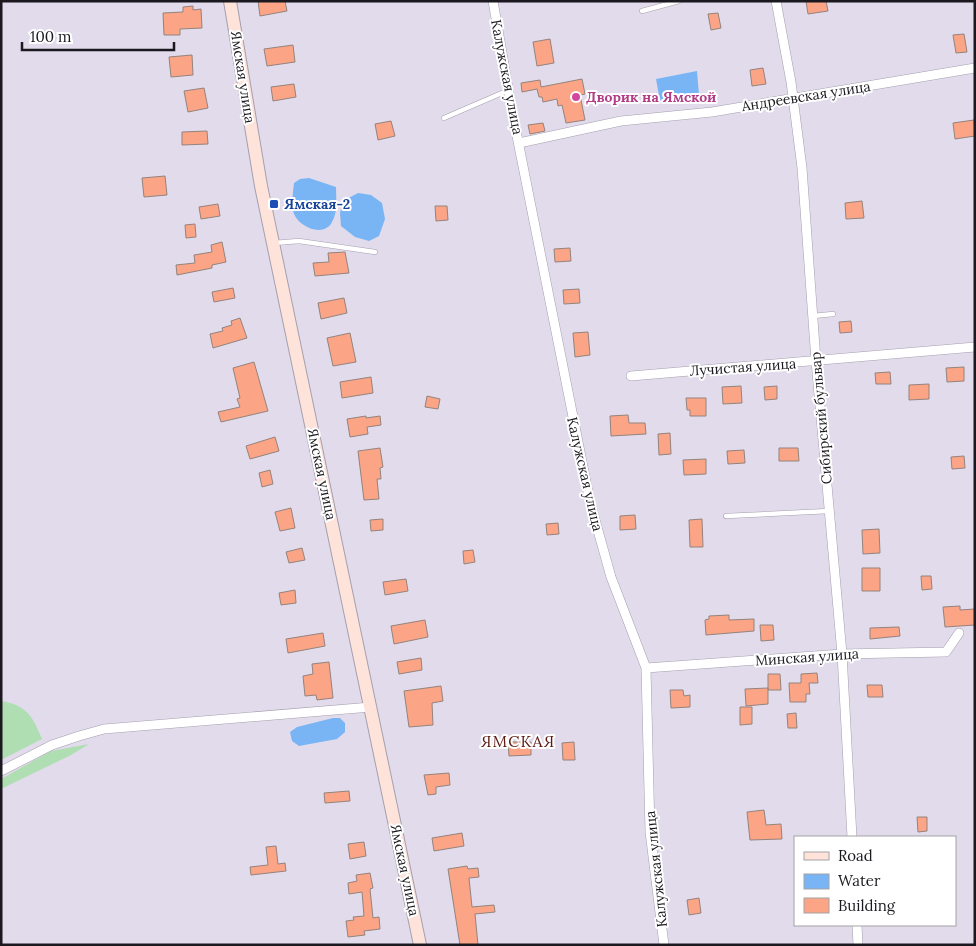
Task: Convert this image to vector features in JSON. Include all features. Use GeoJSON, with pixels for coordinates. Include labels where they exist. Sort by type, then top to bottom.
{"type":"FeatureCollection","features":[{"type":"Feature","properties":{"kind":"main road","name":"Ямская улица"},"geometry":{"type":"LineString","coordinates":[[230,1],[258,170],[420,945]]}},
{"type":"Feature","properties":{"kind":"street","name":"Калужская улица"},"geometry":{"type":"LineString","coordinates":[[493,1],[590,502],[611,577],[646,668],[650,832],[664,945]]}},
{"type":"Feature","properties":{"kind":"street","name":"Сибирский бульвар"},"geometry":{"type":"LineString","coordinates":[[776,1],[793,99],[802,168],[816,362],[842,654],[852,836]]}},
{"type":"Feature","properties":{"kind":"street","name":"Андреевская улица"},"geometry":{"type":"LineString","coordinates":[[519,143],[621,121],[712,112],[975,68]]}},
{"type":"Feature","properties":{"kind":"street","name":"Лучистая улица"},"geometry":{"type":"LineString","coordinates":[[631,376],[816,362],[975,347]]}},
{"type":"Feature","properties":{"kind":"street","name":"Минская улица"},"geometry":{"type":"LineString","coordinates":[[646,668],[842,654],[946,652],[959,633]]}},
{"type":"Feature","properties":{"kind":"street"},"geometry":{"type":"LineString","coordinates":[[1,771],[52,745],[104,730],[371,707]]}},
{"type":"Feature","properties":{"kind":"street"},"geometry":{"type":"LineString","coordinates":[[857,926],[858,945]]}},
{"type":"Feature","properties":{"kind":"lane"},"geometry":{"type":"LineString","coordinates":[[642,11],[680,1]]}},
{"type":"Feature","properties":{"kind":"lane"},"geometry":{"type":"LineString","coordinates":[[444,118],[509,90]]}},
{"type":"Feature","properties":{"kind":"lane"},"geometry":{"type":"LineString","coordinates":[[273,243],[299,241],[375,252]]}},
{"type":"Feature","properties":{"kind":"lane"},"geometry":{"type":"LineString","coordinates":[[813,316],[833,314]]}},
{"type":"Feature","properties":{"kind":"lane"},"geometry":{"type":"LineString","coordinates":[[726,516],[829,511]]}},
{"type":"Feature","properties":{"kind":"green space"},"geometry":{"type":"Polygon","coordinates":[[[1,701],[17,706],[28,713],[42,739],[1,760],[1,701]]]}},
{"type":"Feature","properties":{"kind":"green space"},"geometry":{"type":"Polygon","coordinates":[[[89,744],[71,755],[1,789],[1,779],[51,751],[89,744]]]}},
{"type":"Feature","properties":{"kind":"water"},"geometry":{"type":"Polygon","coordinates":[[[697,71],[699,95],[660,101],[656,79],[697,71]]]}},
{"type":"Feature","properties":{"kind":"water"},"geometry":{"type":"Polygon","coordinates":[[[309,178],[336,187],[335,214],[328,227],[323,229],[312,229],[306,226],[294,214],[292,202],[294,183],[300,179],[309,178]]]}},
{"type":"Feature","properties":{"kind":"water"},"geometry":{"type":"Polygon","coordinates":[[[358,193],[371,195],[382,203],[385,219],[379,236],[369,241],[355,237],[341,226],[340,213],[343,201],[358,193]]]}},
{"type":"Feature","properties":{"kind":"water"},"geometry":{"type":"Polygon","coordinates":[[[340,718],[345,723],[345,732],[337,739],[299,746],[292,741],[290,732],[297,727],[340,718]]]}},
{"type":"Feature","properties":{"kind":"building"},"geometry":{"type":"Polygon","coordinates":[[[258,1],[285,1],[287,11],[260,16],[258,1]]]}},
{"type":"Feature","properties":{"kind":"building"},"geometry":{"type":"Polygon","coordinates":[[[806,1],[826,1],[828,11],[808,14],[806,1]]]}},
{"type":"Feature","properties":{"kind":"building"},"geometry":{"type":"Polygon","coordinates":[[[193,6],[193,10],[201,9],[202,28],[180,29],[180,35],[164,35],[163,13],[183,12],[183,7],[193,6]]]}},
{"type":"Feature","properties":{"kind":"building"},"geometry":{"type":"Polygon","coordinates":[[[718,13],[721,28],[711,30],[708,14],[718,13]]]}},
{"type":"Feature","properties":{"kind":"building"},"geometry":{"type":"Polygon","coordinates":[[[964,34],[967,52],[956,53],[953,35],[964,34]]]}},
{"type":"Feature","properties":{"kind":"building"},"geometry":{"type":"Polygon","coordinates":[[[550,39],[554,63],[537,66],[533,42],[550,39]]]}},
{"type":"Feature","properties":{"kind":"building"},"geometry":{"type":"Polygon","coordinates":[[[293,45],[295,62],[267,66],[264,49],[293,45]]]}},
{"type":"Feature","properties":{"kind":"building"},"geometry":{"type":"Polygon","coordinates":[[[192,55],[193,75],[171,77],[169,57],[192,55]]]}},
{"type":"Feature","properties":{"kind":"building"},"geometry":{"type":"Polygon","coordinates":[[[763,68],[766,84],[752,86],[750,70],[763,68]]]}},
{"type":"Feature","properties":{"kind":"building"},"geometry":{"type":"Polygon","coordinates":[[[582,79],[585,94],[580,95],[585,120],[566,123],[562,105],[558,106],[557,99],[543,102],[542,97],[539,97],[537,89],[522,92],[521,83],[540,80],[541,87],[582,79]]]}},
{"type":"Feature","properties":{"kind":"building"},"geometry":{"type":"Polygon","coordinates":[[[294,84],[296,97],[273,101],[271,87],[294,84]]]}},
{"type":"Feature","properties":{"kind":"building"},"geometry":{"type":"Polygon","coordinates":[[[204,88],[208,108],[188,112],[184,91],[204,88]]]}},
{"type":"Feature","properties":{"kind":"building"},"geometry":{"type":"Polygon","coordinates":[[[974,120],[975,136],[955,139],[953,123],[974,120]]]}},
{"type":"Feature","properties":{"kind":"building"},"geometry":{"type":"Polygon","coordinates":[[[391,121],[395,136],[378,140],[375,124],[391,121]]]}},
{"type":"Feature","properties":{"kind":"building"},"geometry":{"type":"Polygon","coordinates":[[[543,123],[545,131],[530,134],[528,125],[543,123]]]}},
{"type":"Feature","properties":{"kind":"building"},"geometry":{"type":"Polygon","coordinates":[[[207,131],[208,144],[182,145],[182,132],[207,131]]]}},
{"type":"Feature","properties":{"kind":"building"},"geometry":{"type":"Polygon","coordinates":[[[165,176],[167,195],[144,197],[142,178],[165,176]]]}},
{"type":"Feature","properties":{"kind":"building"},"geometry":{"type":"Polygon","coordinates":[[[862,201],[864,218],[846,219],[845,203],[862,201]]]}},
{"type":"Feature","properties":{"kind":"building"},"geometry":{"type":"Polygon","coordinates":[[[218,204],[220,216],[201,219],[199,207],[218,204]]]}},
{"type":"Feature","properties":{"kind":"building"},"geometry":{"type":"Polygon","coordinates":[[[435,206],[447,206],[448,220],[436,221],[435,206]]]}},
{"type":"Feature","properties":{"kind":"building"},"geometry":{"type":"Polygon","coordinates":[[[195,224],[196,237],[186,238],[185,225],[195,224]]]}},
{"type":"Feature","properties":{"kind":"building"},"geometry":{"type":"Polygon","coordinates":[[[222,242],[226,262],[212,265],[212,268],[177,275],[176,265],[195,263],[194,255],[212,252],[211,245],[222,242]]]}},
{"type":"Feature","properties":{"kind":"building"},"geometry":{"type":"Polygon","coordinates":[[[570,248],[571,261],[555,262],[554,249],[570,248]]]}},
{"type":"Feature","properties":{"kind":"building"},"geometry":{"type":"Polygon","coordinates":[[[345,252],[349,273],[315,276],[313,263],[329,262],[328,253],[345,252]]]}},
{"type":"Feature","properties":{"kind":"building"},"geometry":{"type":"Polygon","coordinates":[[[233,288],[235,298],[214,302],[212,292],[233,288]]]}},
{"type":"Feature","properties":{"kind":"building"},"geometry":{"type":"Polygon","coordinates":[[[579,289],[580,303],[564,304],[563,290],[579,289]]]}},
{"type":"Feature","properties":{"kind":"building"},"geometry":{"type":"Polygon","coordinates":[[[344,298],[347,313],[321,319],[318,303],[344,298]]]}},
{"type":"Feature","properties":{"kind":"building"},"geometry":{"type":"Polygon","coordinates":[[[240,318],[247,338],[213,348],[210,334],[223,331],[222,328],[232,325],[231,321],[240,318]]]}},
{"type":"Feature","properties":{"kind":"building"},"geometry":{"type":"Polygon","coordinates":[[[851,321],[852,332],[840,333],[839,322],[851,321]]]}},
{"type":"Feature","properties":{"kind":"building"},"geometry":{"type":"Polygon","coordinates":[[[588,332],[590,355],[575,357],[573,333],[588,332]]]}},
{"type":"Feature","properties":{"kind":"building"},"geometry":{"type":"Polygon","coordinates":[[[350,333],[356,362],[333,366],[327,338],[350,333]]]}},
{"type":"Feature","properties":{"kind":"building"},"geometry":{"type":"Polygon","coordinates":[[[254,362],[268,411],[221,422],[218,412],[240,407],[237,399],[240,398],[233,368],[254,362]]]}},
{"type":"Feature","properties":{"kind":"building"},"geometry":{"type":"Polygon","coordinates":[[[964,367],[964,381],[947,382],[946,368],[964,367]]]}},
{"type":"Feature","properties":{"kind":"building"},"geometry":{"type":"Polygon","coordinates":[[[890,372],[891,384],[876,384],[875,373],[890,372]]]}},
{"type":"Feature","properties":{"kind":"building"},"geometry":{"type":"Polygon","coordinates":[[[371,377],[373,393],[342,398],[340,382],[371,377]]]}},
{"type":"Feature","properties":{"kind":"building"},"geometry":{"type":"Polygon","coordinates":[[[929,384],[929,399],[909,400],[909,385],[929,384]]]}},
{"type":"Feature","properties":{"kind":"building"},"geometry":{"type":"Polygon","coordinates":[[[741,386],[742,403],[723,404],[722,387],[741,386]]]}},
{"type":"Feature","properties":{"kind":"building"},"geometry":{"type":"Polygon","coordinates":[[[777,386],[777,399],[765,400],[764,387],[777,386]]]}},
{"type":"Feature","properties":{"kind":"building"},"geometry":{"type":"Polygon","coordinates":[[[427,396],[440,399],[438,409],[425,407],[427,396]]]}},
{"type":"Feature","properties":{"kind":"building"},"geometry":{"type":"Polygon","coordinates":[[[686,398],[706,398],[706,416],[690,416],[690,410],[687,410],[686,398]]]}},
{"type":"Feature","properties":{"kind":"building"},"geometry":{"type":"Polygon","coordinates":[[[628,415],[629,423],[645,423],[646,434],[611,436],[610,416],[628,415]]]}},
{"type":"Feature","properties":{"kind":"building"},"geometry":{"type":"Polygon","coordinates":[[[366,416],[366,418],[380,416],[381,425],[367,427],[368,434],[350,437],[347,419],[366,416]]]}},
{"type":"Feature","properties":{"kind":"building"},"geometry":{"type":"Polygon","coordinates":[[[670,433],[671,454],[659,455],[658,434],[670,433]]]}},
{"type":"Feature","properties":{"kind":"building"},"geometry":{"type":"Polygon","coordinates":[[[275,437],[279,451],[250,459],[246,446],[275,437]]]}},
{"type":"Feature","properties":{"kind":"building"},"geometry":{"type":"Polygon","coordinates":[[[380,448],[383,467],[380,468],[381,479],[377,479],[379,499],[364,500],[358,451],[380,448]]]}},
{"type":"Feature","properties":{"kind":"building"},"geometry":{"type":"Polygon","coordinates":[[[779,448],[798,448],[799,461],[779,461],[779,448]]]}},
{"type":"Feature","properties":{"kind":"building"},"geometry":{"type":"Polygon","coordinates":[[[744,450],[745,463],[728,464],[727,451],[744,450]]]}},
{"type":"Feature","properties":{"kind":"building"},"geometry":{"type":"Polygon","coordinates":[[[964,456],[965,468],[952,469],[951,457],[964,456]]]}},
{"type":"Feature","properties":{"kind":"building"},"geometry":{"type":"Polygon","coordinates":[[[706,459],[706,474],[684,475],[683,460],[706,459]]]}},
{"type":"Feature","properties":{"kind":"building"},"geometry":{"type":"Polygon","coordinates":[[[270,470],[273,484],[262,487],[259,473],[270,470]]]}},
{"type":"Feature","properties":{"kind":"building"},"geometry":{"type":"Polygon","coordinates":[[[291,508],[295,528],[280,531],[275,512],[291,508]]]}},
{"type":"Feature","properties":{"kind":"building"},"geometry":{"type":"Polygon","coordinates":[[[635,515],[636,529],[620,530],[620,516],[635,515]]]}},
{"type":"Feature","properties":{"kind":"building"},"geometry":{"type":"Polygon","coordinates":[[[383,519],[383,530],[371,531],[370,520],[383,519]]]}},
{"type":"Feature","properties":{"kind":"building"},"geometry":{"type":"Polygon","coordinates":[[[702,519],[703,547],[690,547],[689,520],[702,519]]]}},
{"type":"Feature","properties":{"kind":"building"},"geometry":{"type":"Polygon","coordinates":[[[558,523],[559,534],[547,535],[546,524],[558,523]]]}},
{"type":"Feature","properties":{"kind":"building"},"geometry":{"type":"Polygon","coordinates":[[[879,529],[880,553],[863,554],[862,530],[879,529]]]}},
{"type":"Feature","properties":{"kind":"building"},"geometry":{"type":"Polygon","coordinates":[[[302,548],[305,560],[289,563],[286,552],[302,548]]]}},
{"type":"Feature","properties":{"kind":"building"},"geometry":{"type":"Polygon","coordinates":[[[473,550],[475,562],[464,564],[463,551],[473,550]]]}},
{"type":"Feature","properties":{"kind":"building"},"geometry":{"type":"Polygon","coordinates":[[[862,568],[880,568],[880,591],[862,591],[862,568]]]}},
{"type":"Feature","properties":{"kind":"building"},"geometry":{"type":"Polygon","coordinates":[[[921,576],[931,576],[932,589],[922,590],[921,576]]]}},
{"type":"Feature","properties":{"kind":"building"},"geometry":{"type":"Polygon","coordinates":[[[406,579],[408,591],[385,595],[383,582],[406,579]]]}},
{"type":"Feature","properties":{"kind":"building"},"geometry":{"type":"Polygon","coordinates":[[[295,590],[296,603],[281,605],[279,593],[295,590]]]}},
{"type":"Feature","properties":{"kind":"building"},"geometry":{"type":"Polygon","coordinates":[[[960,606],[960,610],[975,609],[975,625],[945,627],[943,607],[960,606]]]}},
{"type":"Feature","properties":{"kind":"building"},"geometry":{"type":"Polygon","coordinates":[[[729,615],[729,620],[754,619],[754,631],[706,635],[705,620],[709,619],[709,616],[729,615]]]}},
{"type":"Feature","properties":{"kind":"building"},"geometry":{"type":"Polygon","coordinates":[[[425,620],[428,637],[394,644],[391,626],[425,620]]]}},
{"type":"Feature","properties":{"kind":"building"},"geometry":{"type":"Polygon","coordinates":[[[760,625],[773,625],[774,640],[761,641],[760,625]]]}},
{"type":"Feature","properties":{"kind":"building"},"geometry":{"type":"Polygon","coordinates":[[[899,627],[900,636],[870,639],[870,628],[899,627]]]}},
{"type":"Feature","properties":{"kind":"building"},"geometry":{"type":"Polygon","coordinates":[[[323,633],[325,646],[288,653],[286,639],[323,633]]]}},
{"type":"Feature","properties":{"kind":"building"},"geometry":{"type":"Polygon","coordinates":[[[421,658],[422,670],[399,674],[397,662],[421,658]]]}},
{"type":"Feature","properties":{"kind":"building"},"geometry":{"type":"Polygon","coordinates":[[[329,662],[333,698],[317,700],[316,695],[305,696],[303,676],[313,674],[312,664],[329,662]]]}},
{"type":"Feature","properties":{"kind":"building"},"geometry":{"type":"Polygon","coordinates":[[[817,673],[818,683],[809,683],[810,694],[806,694],[806,702],[790,702],[789,683],[801,683],[801,674],[817,673]]]}},
{"type":"Feature","properties":{"kind":"building"},"geometry":{"type":"Polygon","coordinates":[[[768,674],[780,674],[781,690],[768,690],[768,674]]]}},
{"type":"Feature","properties":{"kind":"building"},"geometry":{"type":"Polygon","coordinates":[[[867,685],[882,685],[883,697],[868,697],[867,685]]]}},
{"type":"Feature","properties":{"kind":"building"},"geometry":{"type":"Polygon","coordinates":[[[441,686],[443,701],[432,703],[433,725],[409,727],[404,691],[441,686]]]}},
{"type":"Feature","properties":{"kind":"building"},"geometry":{"type":"Polygon","coordinates":[[[768,688],[768,704],[746,706],[745,689],[768,688]]]}},
{"type":"Feature","properties":{"kind":"building"},"geometry":{"type":"Polygon","coordinates":[[[670,690],[683,690],[684,696],[690,695],[690,707],[671,708],[670,690]]]}},
{"type":"Feature","properties":{"kind":"building"},"geometry":{"type":"Polygon","coordinates":[[[740,707],[752,707],[752,724],[740,725],[740,707]]]}},
{"type":"Feature","properties":{"kind":"building"},"geometry":{"type":"Polygon","coordinates":[[[796,713],[797,728],[788,728],[787,714],[796,713]]]}},
{"type":"Feature","properties":{"kind":"building"},"geometry":{"type":"Polygon","coordinates":[[[508,742],[531,742],[531,755],[509,756],[508,742]]]}},
{"type":"Feature","properties":{"kind":"building"},"geometry":{"type":"Polygon","coordinates":[[[574,742],[575,760],[563,760],[562,743],[574,742]]]}},
{"type":"Feature","properties":{"kind":"building"},"geometry":{"type":"Polygon","coordinates":[[[449,773],[450,785],[436,787],[436,794],[428,795],[424,775],[449,773]]]}},
{"type":"Feature","properties":{"kind":"building"},"geometry":{"type":"Polygon","coordinates":[[[349,791],[350,801],[325,803],[324,793],[349,791]]]}},
{"type":"Feature","properties":{"kind":"building"},"geometry":{"type":"Polygon","coordinates":[[[764,810],[766,825],[781,824],[782,839],[750,840],[747,812],[764,810]]]}},
{"type":"Feature","properties":{"kind":"building"},"geometry":{"type":"Polygon","coordinates":[[[917,817],[927,817],[927,831],[918,832],[917,817]]]}},
{"type":"Feature","properties":{"kind":"building"},"geometry":{"type":"Polygon","coordinates":[[[462,833],[464,846],[434,851],[432,838],[462,833]]]}},
{"type":"Feature","properties":{"kind":"building"},"geometry":{"type":"Polygon","coordinates":[[[364,842],[366,856],[350,859],[348,844],[364,842]]]}},
{"type":"Feature","properties":{"kind":"building"},"geometry":{"type":"Polygon","coordinates":[[[276,846],[278,864],[285,863],[286,871],[251,875],[250,867],[268,865],[266,847],[276,846]]]}},
{"type":"Feature","properties":{"kind":"building"},"geometry":{"type":"Polygon","coordinates":[[[467,866],[468,869],[478,868],[479,877],[469,878],[472,907],[494,905],[495,912],[475,914],[478,945],[460,945],[448,869],[467,866]]]}},
{"type":"Feature","properties":{"kind":"building"},"geometry":{"type":"Polygon","coordinates":[[[370,873],[373,888],[370,889],[373,918],[379,917],[380,929],[364,931],[365,935],[348,937],[346,921],[354,920],[353,917],[364,916],[362,892],[349,894],[348,883],[357,881],[356,875],[370,873]]]}},
{"type":"Feature","properties":{"kind":"building"},"geometry":{"type":"Polygon","coordinates":[[[699,898],[701,913],[689,915],[687,900],[699,898]]]}},
{"type":"Feature","properties":{"kind":"place","name":"Дворик на Ямской"},"geometry":{"type":"Point","coordinates":[576,97]}},
{"type":"Feature","properties":{"kind":"place","name":"Ямская-2"},"geometry":{"type":"Point","coordinates":[274,204]}},
{"type":"Feature","properties":{"kind":"district","name":"ЯМСКАЯ"},"geometry":{"type":"Point","coordinates":[518,741]}}]}
